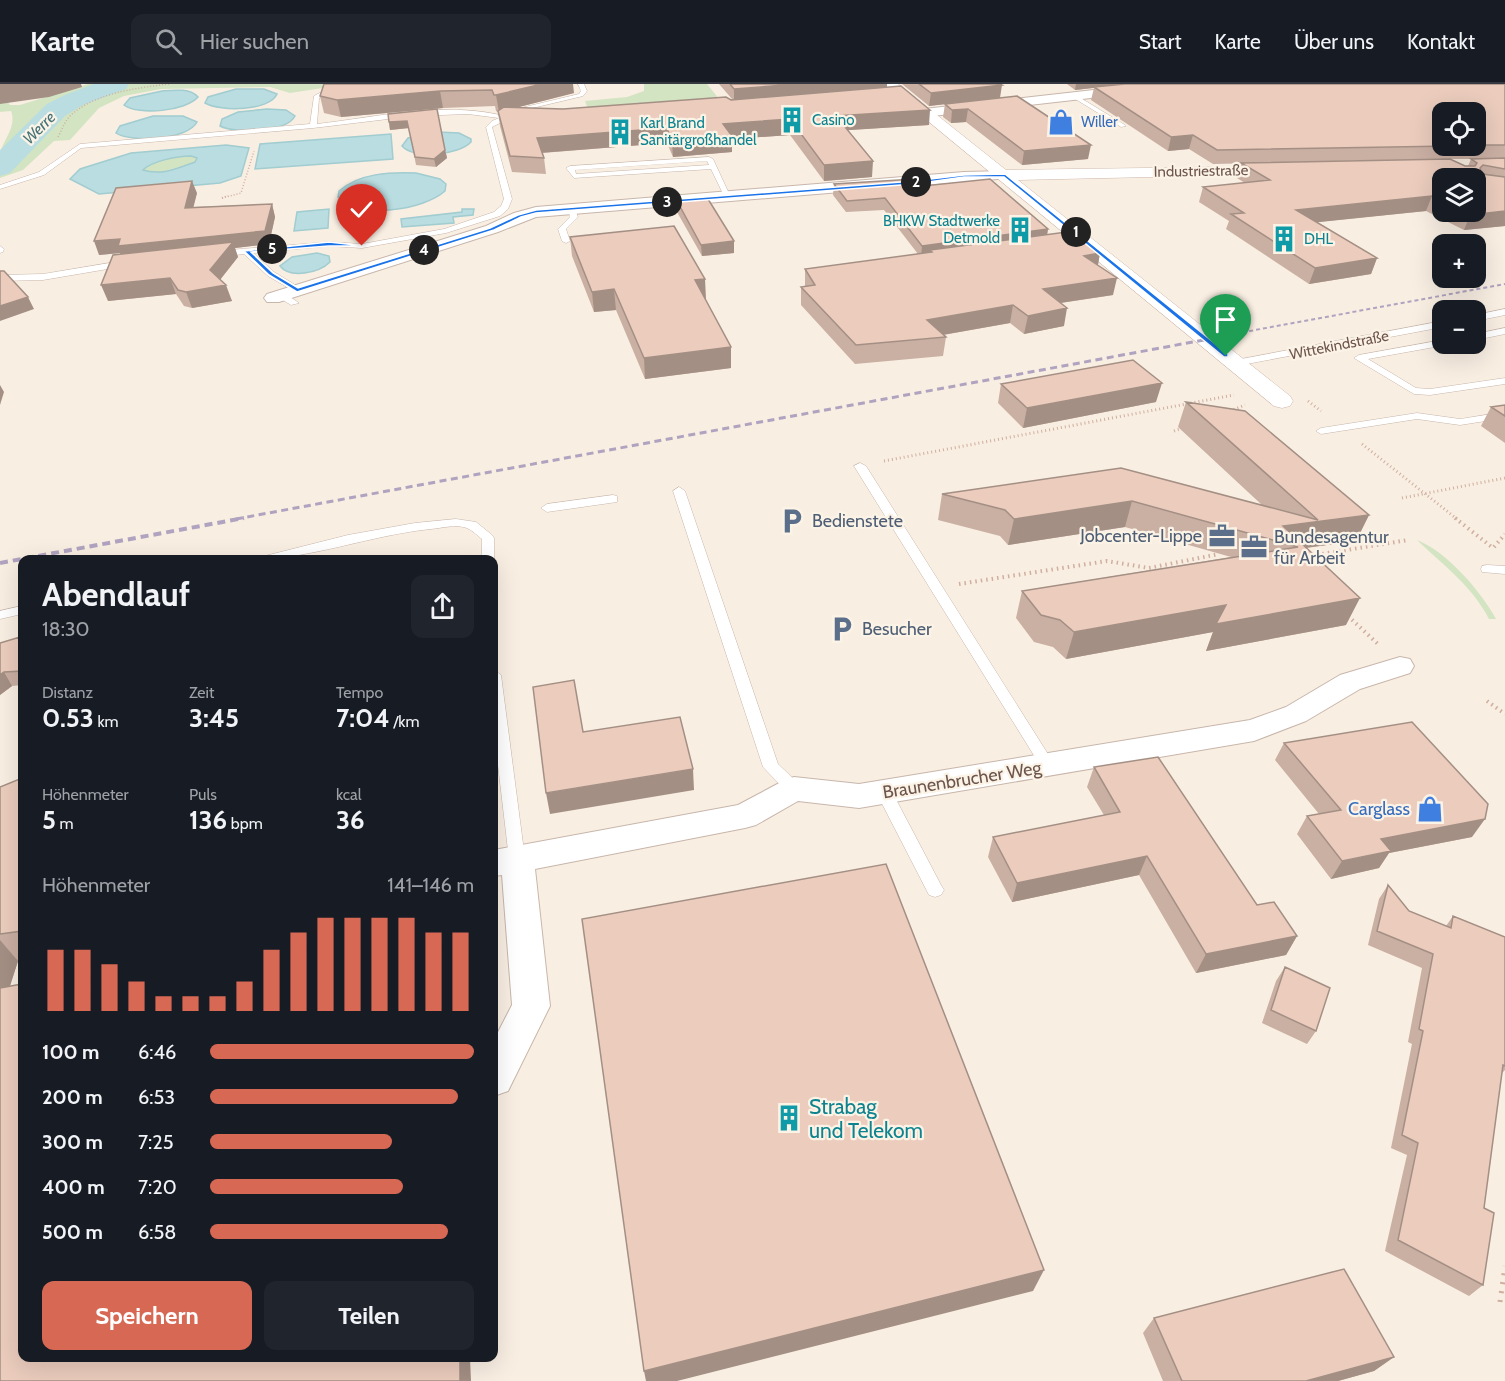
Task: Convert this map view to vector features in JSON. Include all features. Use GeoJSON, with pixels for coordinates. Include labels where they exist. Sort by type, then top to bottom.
{"type":"FeatureCollection","features":[{"type":"Feature","properties":{"kind":"street"},"geometry":{"type":"LineString","coordinates":[[890,84],[1005,175],[1075,241],[1282,400]]}},
{"type":"Feature","properties":{"kind":"street"},"geometry":{"type":"LineString","coordinates":[[924,113],[1179,84]]}},
{"type":"Feature","properties":{"kind":"street"},"geometry":{"type":"LineString","coordinates":[[879,97],[903,95]]}},
{"type":"Feature","properties":{"kind":"street","name":"Industriestraße"},"geometry":{"type":"LineString","coordinates":[[1005,175],[1295,169]]}},
{"type":"Feature","properties":{"kind":"street"},"geometry":{"type":"LineString","coordinates":[[286,296],[492,229],[520,216],[536,212],[729,198],[964,176],[1005,175]]}},
{"type":"Feature","properties":{"kind":"street","name":"Braunenbrucher Weg"},"geometry":{"type":"LineString","coordinates":[[794,789],[859,796],[1254,730],[1296,714],[1390,657]]}},
{"type":"Feature","properties":{"kind":"street"},"geometry":{"type":"LineString","coordinates":[[498,1070],[531,1006],[505,861],[745,816],[794,789]]}},
{"type":"Feature","properties":{"kind":"lane"},"geometry":{"type":"LineString","coordinates":[[313,126],[315,97],[327,91],[361,84]]}},
{"type":"Feature","properties":{"kind":"lane"},"geometry":{"type":"LineString","coordinates":[[212,255],[329,244],[362,246],[446,231],[497,214],[505,207],[508,199],[489,127],[503,116],[581,95],[584,91],[580,84]]}},
{"type":"Feature","properties":{"kind":"lane"},"geometry":{"type":"LineString","coordinates":[[1074,96],[1123,126]]}},
{"type":"Feature","properties":{"kind":"lane"},"geometry":{"type":"LineString","coordinates":[[0,187],[44,172],[72,149],[80,146],[459,112],[516,118]]}},
{"type":"Feature","properties":{"kind":"lane"},"geometry":{"type":"LineString","coordinates":[[713,167],[574,176],[570,168],[709,159],[729,198]]}},
{"type":"Feature","properties":{"kind":"lane"},"geometry":{"type":"LineString","coordinates":[[566,241],[562,229],[574,217],[571,209]]}},
{"type":"Feature","properties":{"kind":"lane"},"geometry":{"type":"LineString","coordinates":[[246,251],[271,274],[286,296]]}},
{"type":"Feature","properties":{"kind":"lane"},"geometry":{"type":"LineString","coordinates":[[0,278],[43,277],[136,262]]}},
{"type":"Feature","properties":{"kind":"lane"},"geometry":{"type":"LineString","coordinates":[[1486,317],[1503,314]]}},
{"type":"Feature","properties":{"kind":"lane","name":"Wittekindstraße"},"geometry":{"type":"LineString","coordinates":[[1236,363],[1432,326]]}},
{"type":"Feature","properties":{"kind":"lane"},"geometry":{"type":"LineString","coordinates":[[1486,335],[1505,332]]}},
{"type":"Feature","properties":{"kind":"lane","name":"Wittekindstraße"},"geometry":{"type":"LineString","coordinates":[[1432,345],[1359,358],[1414,391],[1430,392],[1505,381]]}},
{"type":"Feature","properties":{"kind":"lane"},"geometry":{"type":"LineString","coordinates":[[1321,431],[1417,416],[1460,422],[1505,415]]}},
{"type":"Feature","properties":{"kind":"lane"},"geometry":{"type":"LineString","coordinates":[[860,466],[1048,766]]}},
{"type":"Feature","properties":{"kind":"lane"},"geometry":{"type":"LineString","coordinates":[[679,491],[771,767],[794,789]]}},
{"type":"Feature","properties":{"kind":"lane"},"geometry":{"type":"LineString","coordinates":[[547,508],[613,500]]}},
{"type":"Feature","properties":{"kind":"lane"},"geometry":{"type":"LineString","coordinates":[[278,555],[370,535],[456,523],[472,525],[488,537],[488,555]]}},
{"type":"Feature","properties":{"kind":"lane"},"geometry":{"type":"LineString","coordinates":[[1487,569],[1505,570]]}},
{"type":"Feature","properties":{"kind":"lane"},"geometry":{"type":"LineString","coordinates":[[0,615],[18,611]]}},
{"type":"Feature","properties":{"kind":"lane"},"geometry":{"type":"LineString","coordinates":[[498,743],[505,861]]}},
{"type":"Feature","properties":{"kind":"lane"},"geometry":{"type":"LineString","coordinates":[[884,792],[935,890]]}},
{"type":"Feature","properties":{"kind":"path"},"geometry":{"type":"LineString","coordinates":[[222,198],[241,193],[256,145],[265,137],[266,131]]}},
{"type":"Feature","properties":{"kind":"path"},"geometry":{"type":"LineString","coordinates":[[860,466],[1237,394]]}},
{"type":"Feature","properties":{"kind":"path"},"geometry":{"type":"LineString","coordinates":[[1226,412],[1247,405]]}},
{"type":"Feature","properties":{"kind":"path"},"geometry":{"type":"LineString","coordinates":[[1174,431],[1184,428]]}},
{"type":"Feature","properties":{"kind":"path"},"geometry":{"type":"LineString","coordinates":[[1402,498],[1505,478]]}},
{"type":"Feature","properties":{"kind":"path"},"geometry":{"type":"LineString","coordinates":[[1493,548],[1505,534]]}},
{"type":"Feature","properties":{"kind":"path"},"geometry":{"type":"LineString","coordinates":[[1311,565],[1316,555],[1408,540]]}},
{"type":"Feature","properties":{"kind":"path"},"geometry":{"type":"LineString","coordinates":[[936,587],[1107,561],[1149,568],[1219,554]]}},
{"type":"Feature","properties":{"kind":"path"},"geometry":{"type":"LineString","coordinates":[[1348,615],[1390,657]]}},
{"type":"Feature","properties":{"kind":"path"},"geometry":{"type":"LineString","coordinates":[[1487,701],[1505,714]]}},
{"type":"Feature","properties":{"kind":"path"},"geometry":{"type":"LineString","coordinates":[[1500,1302],[1505,1266]]}},
{"type":"Feature","properties":{"kind":"green space"},"geometry":{"type":"Polygon","coordinates":[[[88,84],[349,84],[290,93],[270,87],[161,89],[124,96],[99,108],[70,140],[54,141],[23,170],[0,178],[0,153],[11,127],[12,117],[11,111],[0,112],[0,99],[4,98],[10,105],[20,105],[88,84]]]}},
{"type":"Feature","properties":{"kind":"green space"},"geometry":{"type":"Polygon","coordinates":[[[644,84],[707,84],[724,105],[590,114],[585,101],[627,97],[644,91],[644,84]]]}},
{"type":"Feature","properties":{"kind":"green space"},"geometry":{"type":"Polygon","coordinates":[[[191,156],[198,158],[196,162],[158,173],[142,170],[165,160],[191,156]]]}},
{"type":"Feature","properties":{"kind":"green space"},"geometry":{"type":"Polygon","coordinates":[[[1417,540],[1439,553],[1462,573],[1496,619],[1489,619],[1466,586],[1417,540]]]}},
{"type":"Feature","properties":{"kind":"water"},"geometry":{"type":"Polygon","coordinates":[[[236,89],[264,89],[277,94],[273,100],[255,107],[233,109],[205,103],[208,97],[236,89]]]}},
{"type":"Feature","properties":{"kind":"water"},"geometry":{"type":"Polygon","coordinates":[[[162,91],[186,91],[198,97],[192,102],[173,109],[151,111],[124,105],[130,98],[162,91]]]}},
{"type":"Feature","properties":{"kind":"water"},"geometry":{"type":"Polygon","coordinates":[[[286,110],[295,116],[282,125],[260,130],[227,129],[220,126],[222,119],[238,112],[286,110]]]}},
{"type":"Feature","properties":{"kind":"water"},"geometry":{"type":"Polygon","coordinates":[[[153,116],[183,116],[197,122],[183,133],[159,138],[134,138],[116,133],[120,126],[153,116]]]}},
{"type":"Feature","properties":{"kind":"water"},"geometry":{"type":"Polygon","coordinates":[[[438,132],[459,133],[471,139],[471,142],[457,150],[436,154],[416,153],[402,146],[408,138],[438,132]]]}},
{"type":"Feature","properties":{"kind":"water"},"geometry":{"type":"Polygon","coordinates":[[[391,134],[393,159],[255,169],[260,144],[391,134]]]}},
{"type":"Feature","properties":{"kind":"water"},"geometry":{"type":"Polygon","coordinates":[[[226,145],[249,148],[241,176],[220,183],[99,194],[70,179],[80,169],[131,153],[226,145]],[[191,156],[172,158],[152,164],[143,170],[156,172],[169,170],[195,162],[197,158],[191,156]]]}},
{"type":"Feature","properties":{"kind":"water"},"geometry":{"type":"Polygon","coordinates":[[[416,173],[440,179],[446,184],[445,191],[422,203],[392,210],[361,208],[348,204],[338,197],[339,191],[347,185],[365,177],[416,173]]]}},
{"type":"Feature","properties":{"kind":"water"},"geometry":{"type":"Polygon","coordinates":[[[329,209],[328,228],[294,231],[297,212],[329,209]]]}},
{"type":"Feature","properties":{"kind":"water"},"geometry":{"type":"Polygon","coordinates":[[[462,209],[474,209],[473,215],[453,217],[454,223],[402,227],[401,219],[462,212],[462,209]]]}},
{"type":"Feature","properties":{"kind":"water"},"geometry":{"type":"Polygon","coordinates":[[[317,253],[329,256],[330,262],[312,272],[290,272],[280,266],[292,257],[317,253]]]}},
{"type":"Feature","properties":{"kind":"building"},"geometry":{"type":"Polygon","coordinates":[[[324,84],[542,84],[496,95],[492,90],[440,91],[337,100],[320,96],[324,84]]]}},
{"type":"Feature","properties":{"kind":"building"},"geometry":{"type":"Polygon","coordinates":[[[730,84],[798,84],[734,89],[730,84]]]}},
{"type":"Feature","properties":{"kind":"building"},"geometry":{"type":"Polygon","coordinates":[[[919,84],[1000,84],[1002,85],[931,93],[919,84]]]}},
{"type":"Feature","properties":{"kind":"building"},"geometry":{"type":"Polygon","coordinates":[[[1125,84],[1505,84],[1505,145],[1486,145],[1486,102],[1432,102],[1432,146],[1217,150],[1193,135],[1171,137],[1094,87],[1125,84]]]}},
{"type":"Feature","properties":{"kind":"building"},"geometry":{"type":"Polygon","coordinates":[[[901,86],[930,110],[836,116],[873,161],[824,165],[790,119],[723,124],[732,136],[672,141],[667,128],[537,138],[544,158],[510,156],[498,111],[504,107],[563,109],[726,97],[731,100],[901,86]]]}},
{"type":"Feature","properties":{"kind":"building"},"geometry":{"type":"Polygon","coordinates":[[[1017,96],[1091,145],[1024,151],[968,109],[952,110],[945,104],[1017,96]]]}},
{"type":"Feature","properties":{"kind":"building"},"geometry":{"type":"Polygon","coordinates":[[[437,109],[445,150],[434,159],[415,157],[407,121],[389,122],[388,114],[437,109]]]}},
{"type":"Feature","properties":{"kind":"building"},"geometry":{"type":"Polygon","coordinates":[[[1505,158],[1505,169],[1483,165],[1480,168],[1432,168],[1432,196],[1296,210],[1377,258],[1315,268],[1231,214],[1244,213],[1203,187],[1270,180],[1241,163],[1450,159],[1465,166],[1475,166],[1477,163],[1471,159],[1505,158]]]}},
{"type":"Feature","properties":{"kind":"building"},"geometry":{"type":"Polygon","coordinates":[[[1486,175],[1505,177],[1505,211],[1486,213],[1486,175]]]}},
{"type":"Feature","properties":{"kind":"building"},"geometry":{"type":"Polygon","coordinates":[[[915,179],[923,186],[990,179],[1048,229],[922,246],[885,198],[847,201],[834,184],[915,179]]]}},
{"type":"Feature","properties":{"kind":"building"},"geometry":{"type":"Polygon","coordinates":[[[192,181],[185,208],[272,204],[265,231],[118,246],[120,239],[94,241],[116,188],[192,181]]]}},
{"type":"Feature","properties":{"kind":"building"},"geometry":{"type":"Polygon","coordinates":[[[708,199],[734,241],[701,245],[677,201],[708,199]]]}},
{"type":"Feature","properties":{"kind":"building"},"geometry":{"type":"Polygon","coordinates":[[[674,226],[705,279],[695,280],[731,347],[644,358],[614,289],[592,292],[570,237],[674,226]]]}},
{"type":"Feature","properties":{"kind":"building"},"geometry":{"type":"Polygon","coordinates":[[[1074,231],[1100,253],[1084,256],[1117,278],[1043,289],[1067,308],[1028,316],[1013,305],[927,320],[946,337],[856,345],[801,287],[815,285],[805,269],[1074,231]]]}},
{"type":"Feature","properties":{"kind":"building"},"geometry":{"type":"Polygon","coordinates":[[[233,242],[210,270],[226,285],[186,292],[178,290],[170,278],[101,285],[113,255],[233,242]]]}},
{"type":"Feature","properties":{"kind":"building"},"geometry":{"type":"Polygon","coordinates":[[[0,271],[4,271],[28,297],[0,306],[0,271]]]}},
{"type":"Feature","properties":{"kind":"building"},"geometry":{"type":"Polygon","coordinates":[[[1133,360],[1162,383],[1027,408],[1001,384],[1133,360]]]}},
{"type":"Feature","properties":{"kind":"building"},"geometry":{"type":"Polygon","coordinates":[[[1186,402],[1245,411],[1369,515],[1283,526],[1360,598],[1216,624],[1226,605],[1074,632],[1060,620],[1041,615],[1022,591],[1298,547],[1132,501],[1014,519],[1005,510],[942,494],[1121,468],[1318,520],[1186,402]]]}},
{"type":"Feature","properties":{"kind":"building"},"geometry":{"type":"Polygon","coordinates":[[[1505,405],[1505,416],[1491,407],[1505,405]]]}},
{"type":"Feature","properties":{"kind":"building"},"geometry":{"type":"Polygon","coordinates":[[[18,638],[18,671],[4,672],[0,675],[0,643],[18,638]]]}},
{"type":"Feature","properties":{"kind":"building"},"geometry":{"type":"Polygon","coordinates":[[[574,680],[583,732],[680,717],[693,769],[546,793],[533,687],[574,680]]]}},
{"type":"Feature","properties":{"kind":"building"},"geometry":{"type":"Polygon","coordinates":[[[1412,722],[1488,804],[1485,819],[1381,839],[1391,851],[1342,861],[1307,816],[1341,810],[1284,743],[1412,722]]]}},
{"type":"Feature","properties":{"kind":"building"},"geometry":{"type":"Polygon","coordinates":[[[1158,757],[1257,905],[1274,902],[1297,936],[1206,954],[1147,856],[1017,883],[993,837],[1120,812],[1094,767],[1158,757]]]}},
{"type":"Feature","properties":{"kind":"building"},"geometry":{"type":"Polygon","coordinates":[[[18,780],[18,932],[0,934],[0,787],[18,780]]]}},
{"type":"Feature","properties":{"kind":"building","name":"Strabag und Telekom"},"geometry":{"type":"Polygon","coordinates":[[[886,864],[1044,1270],[644,1371],[582,919],[886,864]]]}},
{"type":"Feature","properties":{"kind":"building"},"geometry":{"type":"Polygon","coordinates":[[[1388,885],[1409,911],[1451,928],[1453,916],[1505,937],[1505,1066],[1503,1065],[1484,1208],[1494,1213],[1483,1285],[1398,1240],[1418,1143],[1402,1135],[1423,1031],[1419,1029],[1433,954],[1377,931],[1388,885]]]}},
{"type":"Feature","properties":{"kind":"building"},"geometry":{"type":"Polygon","coordinates":[[[1285,967],[1330,988],[1316,1031],[1271,1010],[1285,967]]]}},
{"type":"Feature","properties":{"kind":"building"},"geometry":{"type":"Polygon","coordinates":[[[18,985],[18,1362],[460,1362],[460,1381],[0,1381],[0,988],[18,985]]]}},
{"type":"Feature","properties":{"kind":"building"},"geometry":{"type":"Polygon","coordinates":[[[1344,1269],[1394,1357],[1306,1381],[1182,1381],[1154,1318],[1344,1269]]]}},
{"type":"Feature","properties":{"kind":"waterway","name":"Werre"},"geometry":{"type":"LineString","coordinates":[[0,167],[56,110],[74,100],[117,84]]}},
{"type":"Feature","properties":{"kind":"railway"},"geometry":{"type":"LineString","coordinates":[[1201,340],[1505,284]]}},
{"type":"Feature","properties":{"kind":"railway"},"geometry":{"type":"LineString","coordinates":[[236,519],[1209,339]]}},
{"type":"Feature","properties":{"kind":"railway"},"geometry":{"type":"LineString","coordinates":[[43,555],[244,518]]}},
{"type":"Feature","properties":{"kind":"railway"},"geometry":{"type":"LineString","coordinates":[[0,563],[18,560]]}},
{"type":"Feature","properties":{"kind":"place","name":"Casino"},"geometry":{"type":"Point","coordinates":[792,120]}},
{"type":"Feature","properties":{"kind":"place","name":"Willer"},"geometry":{"type":"Point","coordinates":[1061,122]}},
{"type":"Feature","properties":{"kind":"place","name":"Karl Brand Sanitärgroßhandel"},"geometry":{"type":"Point","coordinates":[620,132]}},
{"type":"Feature","properties":{"kind":"place","name":"BHKW Stadtwerke Detmold"},"geometry":{"type":"Point","coordinates":[1020,230]}},
{"type":"Feature","properties":{"kind":"place","name":"DHL"},"geometry":{"type":"Point","coordinates":[1284,239]}},
{"type":"Feature","properties":{"kind":"place","name":"Bedienstete"},"geometry":{"type":"Point","coordinates":[792,521]}},
{"type":"Feature","properties":{"kind":"place","name":"Jobcenter-Lippe"},"geometry":{"type":"Point","coordinates":[1222,536]}},
{"type":"Feature","properties":{"kind":"place","name":"Bundesagentur für Arbeit"},"geometry":{"type":"Point","coordinates":[1254,547]}},
{"type":"Feature","properties":{"kind":"place","name":"Besucher"},"geometry":{"type":"Point","coordinates":[842,629]}},
{"type":"Feature","properties":{"kind":"place","name":"Carglass"},"geometry":{"type":"Point","coordinates":[1430,809]}},
{"type":"Feature","properties":{"kind":"place","name":"Strabag und Telekom"},"geometry":{"type":"Point","coordinates":[789,1118]}},
{"type":"Feature","properties":{"kind":"route"},"geometry":{"type":"LineString","coordinates":[[362,246],[329,244],[246,251],[271,274],[297,290],[492,229],[520,216],[536,212],[729,198],[964,176],[1005,175],[1226,356]]}}]}
